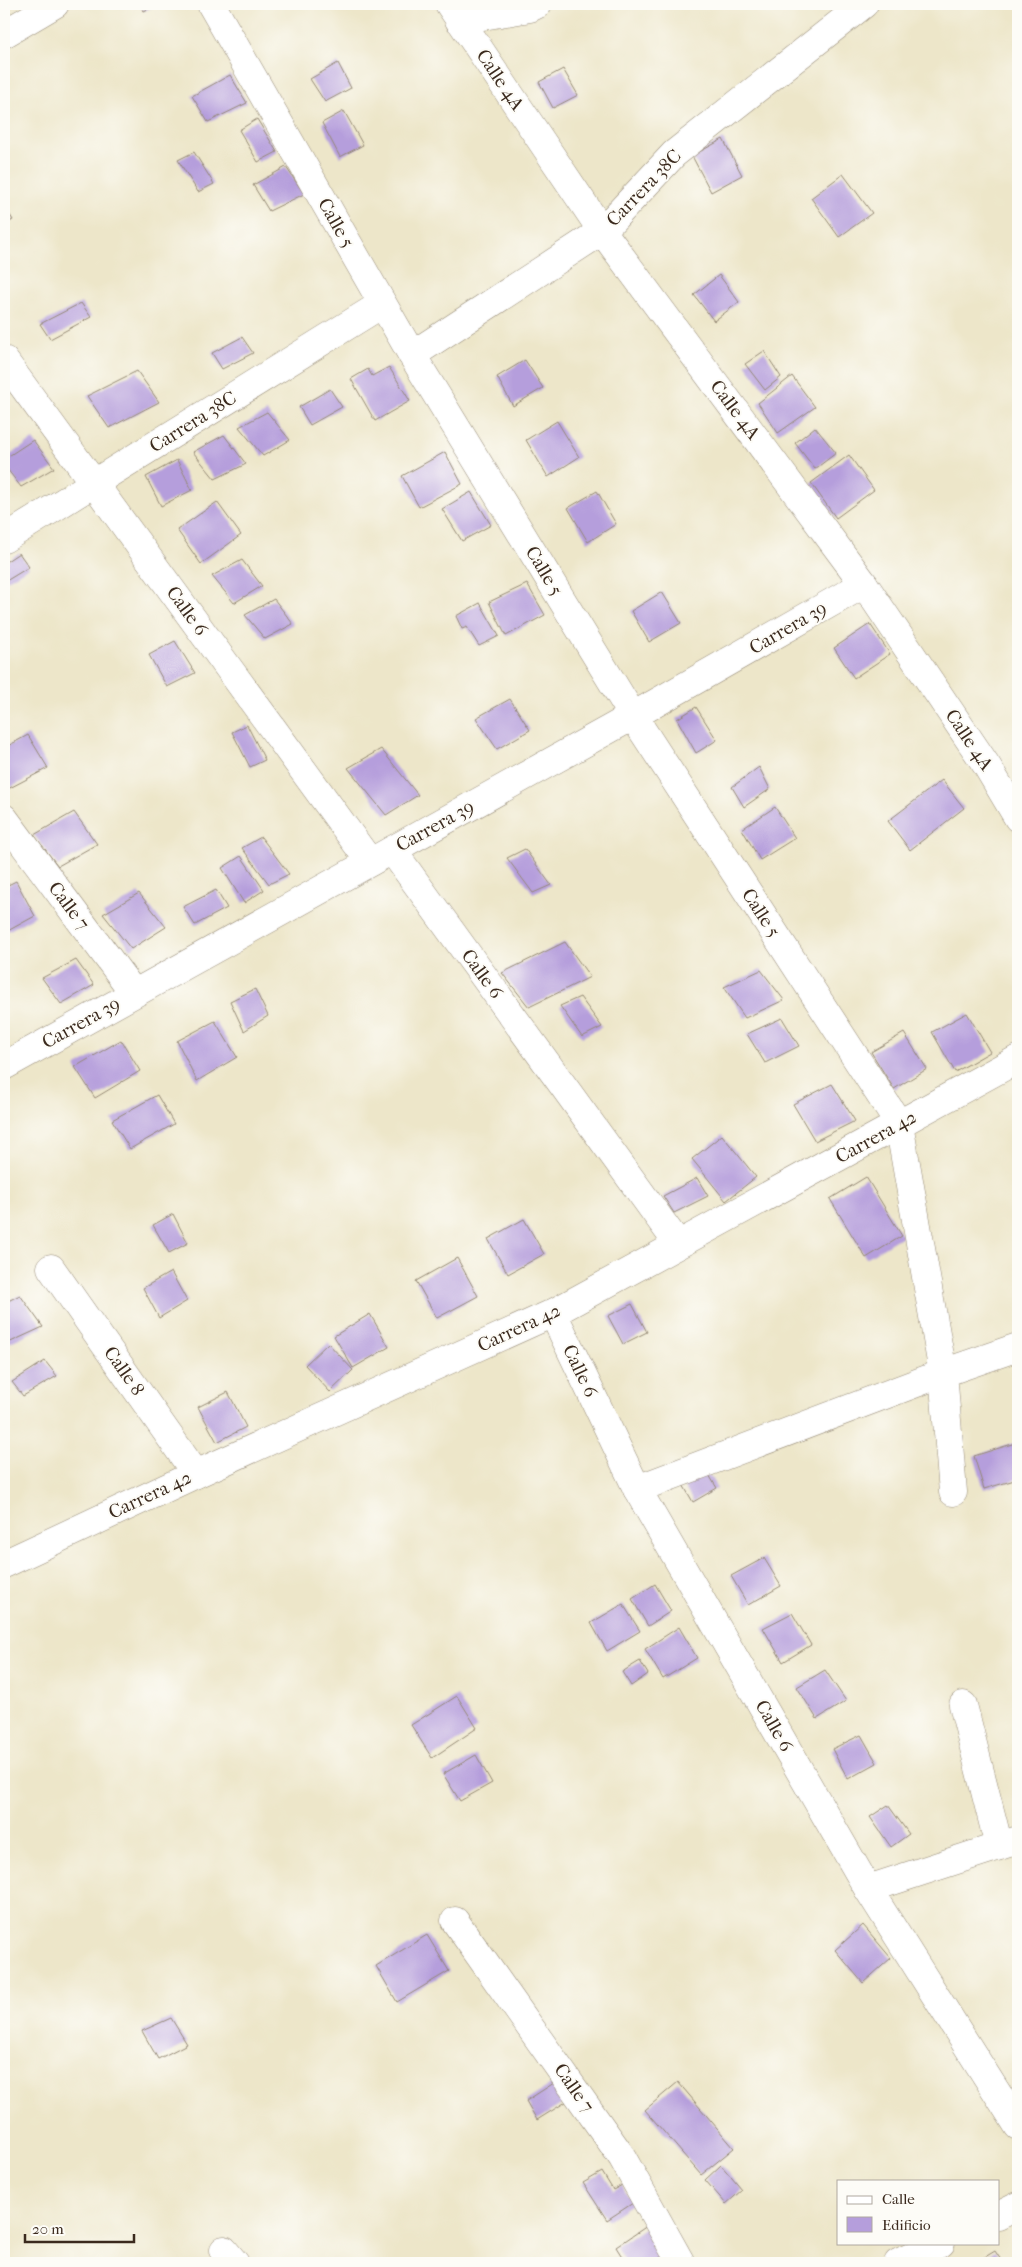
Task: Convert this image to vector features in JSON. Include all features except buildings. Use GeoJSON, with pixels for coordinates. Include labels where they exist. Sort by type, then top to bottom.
{"type":"FeatureCollection","features":[{"type":"Feature","properties":{"kind":"street"},"geometry":{"type":"LineString","coordinates":[[4,34],[55,4]]}},
{"type":"Feature","properties":{"kind":"street","name":"Calle 5"},"geometry":{"type":"LineString","coordinates":[[211,4],[382,304],[633,716],[900,1124]]}},
{"type":"Feature","properties":{"kind":"street"},"geometry":{"type":"LineString","coordinates":[[454,12],[530,8],[538,4]]}},
{"type":"Feature","properties":{"kind":"street","name":"Carrera 38C"},"geometry":{"type":"LineString","coordinates":[[412,354],[602,231],[674,154],[864,4]]}},
{"type":"Feature","properties":{"kind":"street","name":"Calle 4A"},"geometry":{"type":"LineString","coordinates":[[454,12],[602,231],[864,584],[987,766],[1018,818]]}},
{"type":"Feature","properties":{"kind":"street","name":"Carrera 38C"},"geometry":{"type":"LineString","coordinates":[[4,539],[382,304]]}},
{"type":"Feature","properties":{"kind":"street","name":"Calle 6"},"geometry":{"type":"LineString","coordinates":[[4,360],[94,484],[678,1244]]}},
{"type":"Feature","properties":{"kind":"street","name":"Carrera 39"},"geometry":{"type":"LineString","coordinates":[[4,1066],[633,716],[864,584]]}},
{"type":"Feature","properties":{"kind":"street","name":"Calle 7"},"geometry":{"type":"LineString","coordinates":[[4,818],[134,993]]}},
{"type":"Feature","properties":{"kind":"street","name":"Carrera 42"},"geometry":{"type":"LineString","coordinates":[[4,1564],[196,1474],[553,1313],[1018,1059]]}},
{"type":"Feature","properties":{"kind":"street"},"geometry":{"type":"LineString","coordinates":[[900,1124],[943,1373],[953,1492]]}},
{"type":"Feature","properties":{"kind":"street","name":"Calle 8"},"geometry":{"type":"LineString","coordinates":[[51,1268],[196,1474]]}},
{"type":"Feature","properties":{"kind":"street","name":"Calle 6"},"geometry":{"type":"LineString","coordinates":[[553,1313],[637,1489],[868,1889],[1018,2126]]}},
{"type":"Feature","properties":{"kind":"street"},"geometry":{"type":"LineString","coordinates":[[637,1489],[943,1373],[1018,1347]]}},
{"type":"Feature","properties":{"kind":"street"},"geometry":{"type":"LineString","coordinates":[[868,1889],[1009,1843],[963,1705]]}},
{"type":"Feature","properties":{"kind":"street","name":"Calle 7"},"geometry":{"type":"LineString","coordinates":[[455,1921],[622,2157],[681,2263]]}},
{"type":"Feature","properties":{"kind":"street"},"geometry":{"type":"LineString","coordinates":[[1000,2215],[1018,2206]]}},
{"type":"Feature","properties":{"kind":"street"},"geometry":{"type":"LineString","coordinates":[[898,2263],[938,2244]]}}]}
